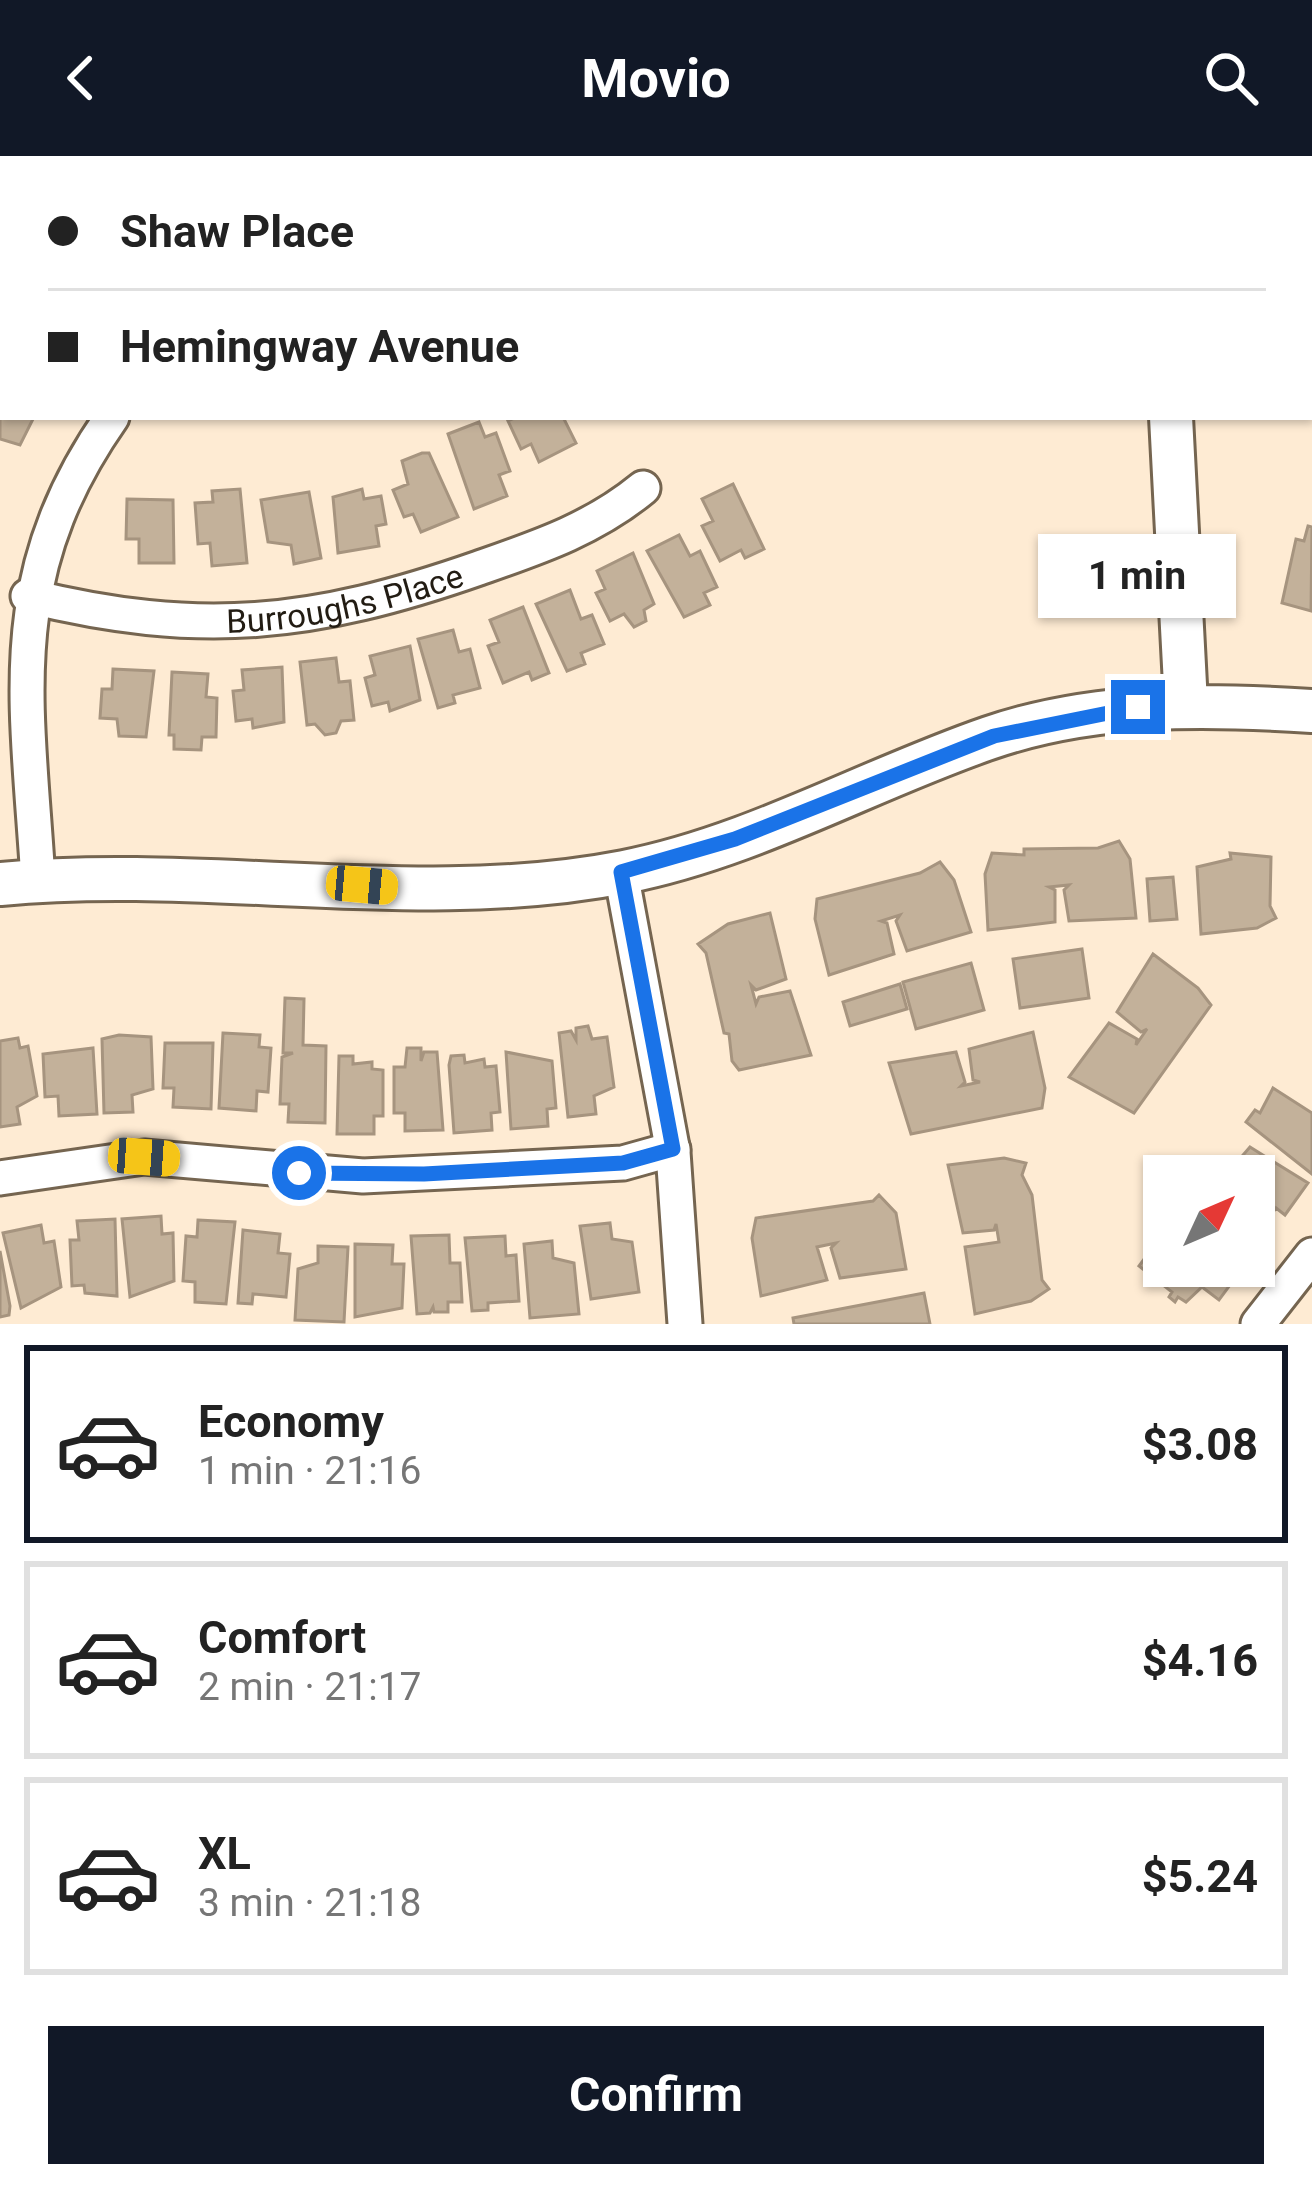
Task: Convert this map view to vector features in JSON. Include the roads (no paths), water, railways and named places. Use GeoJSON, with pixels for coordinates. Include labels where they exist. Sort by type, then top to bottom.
{"type":"FeatureCollection","features":[{"type":"Feature","properties":{"kind":"main road"},"geometry":{"type":"LineString","coordinates":[[1172,420],[1186,704]]}},
{"type":"Feature","properties":{"kind":"main road"},"geometry":{"type":"LineString","coordinates":[[19,882],[240,880],[460,889],[621,872],[744,836],[994,736],[1138,707],[1186,704],[1312,711]]}},
{"type":"Feature","properties":{"kind":"street"},"geometry":{"type":"LineString","coordinates":[[19,882],[28,596],[77,472],[110,420]]}},
{"type":"Feature","properties":{"kind":"street","name":"Burroughs Place"},"geometry":{"type":"LineString","coordinates":[[28,596],[203,625],[325,614],[384,601],[570,536],[610,515],[643,488]]}},
{"type":"Feature","properties":{"kind":"street"},"geometry":{"type":"LineString","coordinates":[[621,872],[673,1149],[685,1324]]}},
{"type":"Feature","properties":{"kind":"street"},"geometry":{"type":"LineString","coordinates":[[0,1178],[144,1157],[299,1173],[383,1175],[623,1163],[673,1149]]}},
{"type":"Feature","properties":{"kind":"street"},"geometry":{"type":"LineString","coordinates":[[1258,1324],[1312,1255]]}}]}
